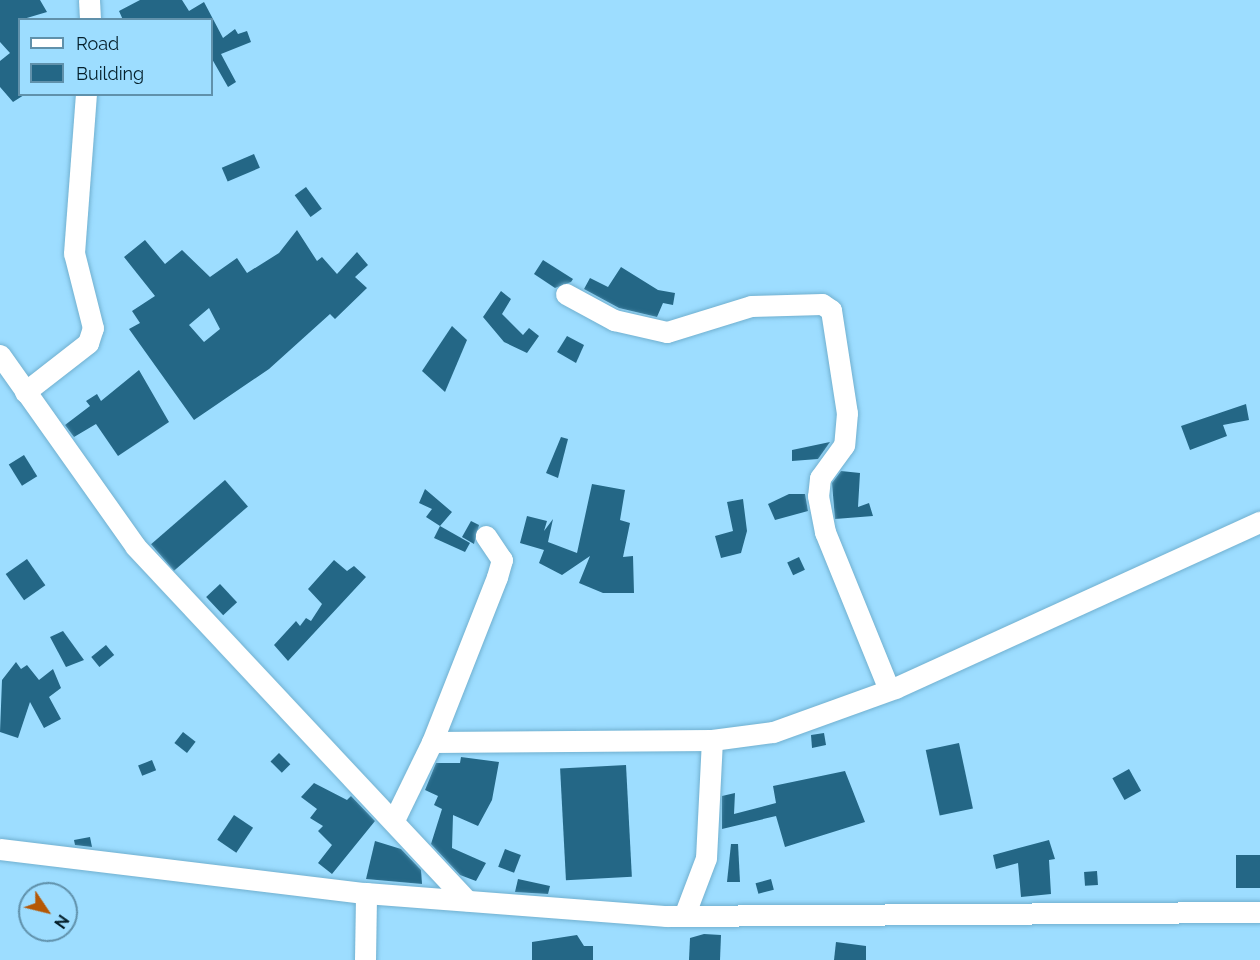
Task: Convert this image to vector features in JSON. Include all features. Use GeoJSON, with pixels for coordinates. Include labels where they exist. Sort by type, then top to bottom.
{"type":"FeatureCollection","features":[{"type":"Feature","properties":{"kind":"street"},"geometry":{"type":"LineString","coordinates":[[89,0],[90,18]]}},
{"type":"Feature","properties":{"kind":"street"},"geometry":{"type":"LineString","coordinates":[[26,392],[88,343],[93,328],[74,253],[86,96]]}},
{"type":"Feature","properties":{"kind":"street"},"geometry":{"type":"LineString","coordinates":[[566,294],[614,320],[667,332],[751,306],[822,304],[831,310],[848,413],[842,452],[820,478],[818,496],[825,532],[889,690]]}},
{"type":"Feature","properties":{"kind":"street"},"geometry":{"type":"LineString","coordinates":[[0,355],[92,491],[170,587],[395,819],[466,900]]}},
{"type":"Feature","properties":{"kind":"street"},"geometry":{"type":"LineString","coordinates":[[432,742],[712,740],[806,723],[889,690],[1260,522]]}},
{"type":"Feature","properties":{"kind":"street"},"geometry":{"type":"LineString","coordinates":[[395,819],[432,742],[502,560],[486,536]]}},
{"type":"Feature","properties":{"kind":"street"},"geometry":{"type":"LineString","coordinates":[[684,916],[706,858],[712,740]]}},
{"type":"Feature","properties":{"kind":"street"},"geometry":{"type":"LineString","coordinates":[[0,849],[366,893],[684,916],[1260,912]]}},
{"type":"Feature","properties":{"kind":"street"},"geometry":{"type":"LineString","coordinates":[[365,960],[366,893]]}},
{"type":"Feature","properties":{"kind":"building"},"geometry":{"type":"Polygon","coordinates":[[[0,0],[40,0],[47,12],[18,18],[18,96],[22,96],[13,102],[0,87],[0,61],[10,53],[0,42],[0,0]]]}},
{"type":"Feature","properties":{"kind":"building"},"geometry":{"type":"Polygon","coordinates":[[[140,0],[182,0],[189,11],[204,2],[212,18],[122,18],[119,11],[140,0]]]}},
{"type":"Feature","properties":{"kind":"building"},"geometry":{"type":"Polygon","coordinates":[[[213,19],[223,38],[235,29],[238,34],[247,31],[251,42],[221,54],[236,82],[228,87],[213,61],[213,19]]]}},
{"type":"Feature","properties":{"kind":"building"},"geometry":{"type":"Polygon","coordinates":[[[254,154],[260,168],[228,181],[222,168],[254,154]]]}},
{"type":"Feature","properties":{"kind":"building"},"geometry":{"type":"Polygon","coordinates":[[[306,187],[322,209],[311,217],[295,195],[306,187]]]}},
{"type":"Feature","properties":{"kind":"building"},"geometry":{"type":"Polygon","coordinates":[[[297,230],[317,261],[322,257],[337,274],[357,252],[368,265],[355,277],[367,288],[335,319],[330,314],[269,369],[194,420],[129,329],[140,323],[132,311],[155,296],[124,257],[145,240],[165,264],[182,250],[210,277],[237,258],[247,273],[279,253],[297,230]],[[209,308],[189,325],[204,342],[220,329],[209,308]]]}},
{"type":"Feature","properties":{"kind":"building"},"geometry":{"type":"Polygon","coordinates":[[[543,260],[573,279],[571,282],[555,288],[534,274],[543,260]]]}},
{"type":"Feature","properties":{"kind":"building"},"geometry":{"type":"Polygon","coordinates":[[[621,267],[658,290],[675,293],[673,305],[663,303],[657,317],[619,308],[584,289],[590,278],[608,287],[621,267]]]}},
{"type":"Feature","properties":{"kind":"building"},"geometry":{"type":"Polygon","coordinates":[[[501,291],[511,299],[502,314],[523,335],[529,328],[539,336],[527,353],[504,342],[483,317],[501,291]]]}},
{"type":"Feature","properties":{"kind":"building"},"geometry":{"type":"Polygon","coordinates":[[[452,326],[467,340],[445,392],[422,371],[452,326]]]}},
{"type":"Feature","properties":{"kind":"building"},"geometry":{"type":"Polygon","coordinates":[[[567,336],[584,345],[576,363],[557,352],[567,336]]]}},
{"type":"Feature","properties":{"kind":"building"},"geometry":{"type":"Polygon","coordinates":[[[139,370],[169,422],[118,456],[96,424],[74,437],[65,425],[90,406],[86,401],[97,394],[101,401],[139,370]]]}},
{"type":"Feature","properties":{"kind":"building"},"geometry":{"type":"Polygon","coordinates":[[[1246,404],[1249,420],[1223,425],[1227,436],[1190,450],[1181,426],[1246,404]]]}},
{"type":"Feature","properties":{"kind":"building"},"geometry":{"type":"Polygon","coordinates":[[[561,437],[568,439],[558,478],[546,473],[561,437]]]}},
{"type":"Feature","properties":{"kind":"building"},"geometry":{"type":"Polygon","coordinates":[[[830,442],[818,459],[792,461],[792,450],[830,442]]]}},
{"type":"Feature","properties":{"kind":"building"},"geometry":{"type":"Polygon","coordinates":[[[24,455],[37,476],[22,486],[9,465],[24,455]]]}},
{"type":"Feature","properties":{"kind":"building"},"geometry":{"type":"Polygon","coordinates":[[[841,471],[860,473],[858,507],[869,503],[873,516],[835,519],[832,483],[841,471]]]}},
{"type":"Feature","properties":{"kind":"building"},"geometry":{"type":"Polygon","coordinates":[[[225,480],[248,506],[174,571],[151,544],[225,480]]]}},
{"type":"Feature","properties":{"kind":"building"},"geometry":{"type":"Polygon","coordinates":[[[592,484],[625,490],[620,520],[630,523],[623,557],[633,556],[634,593],[603,593],[579,583],[590,556],[562,575],[539,563],[544,550],[520,543],[527,516],[547,521],[544,531],[553,519],[548,542],[577,553],[592,484]]]}},
{"type":"Feature","properties":{"kind":"building"},"geometry":{"type":"Polygon","coordinates":[[[425,489],[452,512],[440,526],[426,517],[432,509],[419,503],[425,489]]]}},
{"type":"Feature","properties":{"kind":"building"},"geometry":{"type":"Polygon","coordinates":[[[789,494],[805,494],[808,511],[775,520],[768,504],[789,494]]]}},
{"type":"Feature","properties":{"kind":"building"},"geometry":{"type":"Polygon","coordinates":[[[743,499],[747,531],[741,553],[721,558],[715,536],[733,531],[727,502],[743,499]]]}},
{"type":"Feature","properties":{"kind":"building"},"geometry":{"type":"Polygon","coordinates":[[[471,521],[479,525],[474,544],[462,537],[471,521]]]}},
{"type":"Feature","properties":{"kind":"building"},"geometry":{"type":"Polygon","coordinates":[[[440,526],[470,543],[465,552],[434,538],[440,526]]]}},
{"type":"Feature","properties":{"kind":"building"},"geometry":{"type":"Polygon","coordinates":[[[799,557],[805,570],[793,575],[787,562],[799,557]]]}},
{"type":"Feature","properties":{"kind":"building"},"geometry":{"type":"Polygon","coordinates":[[[27,559],[45,585],[24,600],[6,574],[27,559]]]}},
{"type":"Feature","properties":{"kind":"building"},"geometry":{"type":"Polygon","coordinates":[[[334,560],[347,571],[354,566],[366,577],[288,661],[274,645],[296,621],[300,626],[306,618],[311,621],[322,604],[308,589],[334,560]]]}},
{"type":"Feature","properties":{"kind":"building"},"geometry":{"type":"Polygon","coordinates":[[[220,584],[237,602],[223,615],[206,597],[220,584]]]}},
{"type":"Feature","properties":{"kind":"building"},"geometry":{"type":"Polygon","coordinates":[[[63,631],[84,660],[66,667],[50,637],[63,631]]]}},
{"type":"Feature","properties":{"kind":"building"},"geometry":{"type":"Polygon","coordinates":[[[106,645],[114,655],[99,667],[91,657],[106,645]]]}},
{"type":"Feature","properties":{"kind":"building"},"geometry":{"type":"Polygon","coordinates":[[[16,662],[21,669],[27,665],[39,680],[53,669],[61,688],[49,697],[61,719],[44,728],[30,702],[18,738],[0,732],[2,680],[16,662]]]}},
{"type":"Feature","properties":{"kind":"building"},"geometry":{"type":"Polygon","coordinates":[[[183,732],[196,742],[187,753],[174,743],[183,732]]]}},
{"type":"Feature","properties":{"kind":"building"},"geometry":{"type":"Polygon","coordinates":[[[824,733],[826,745],[812,748],[811,735],[824,733]]]}},
{"type":"Feature","properties":{"kind":"building"},"geometry":{"type":"Polygon","coordinates":[[[959,743],[973,809],[940,816],[926,750],[959,743]]]}},
{"type":"Feature","properties":{"kind":"building"},"geometry":{"type":"Polygon","coordinates":[[[279,753],[290,764],[282,773],[271,761],[279,753]]]}},
{"type":"Feature","properties":{"kind":"building"},"geometry":{"type":"Polygon","coordinates":[[[461,757],[499,762],[492,800],[478,826],[453,815],[452,848],[486,863],[476,881],[460,875],[431,844],[442,809],[434,805],[438,796],[425,790],[436,763],[460,763],[461,757]]]}},
{"type":"Feature","properties":{"kind":"building"},"geometry":{"type":"Polygon","coordinates":[[[152,760],[156,770],[142,776],[138,766],[152,760]]]}},
{"type":"Feature","properties":{"kind":"building"},"geometry":{"type":"Polygon","coordinates":[[[626,765],[632,877],[566,880],[560,768],[626,765]]]}},
{"type":"Feature","properties":{"kind":"building"},"geometry":{"type":"Polygon","coordinates":[[[1129,769],[1141,791],[1125,800],[1112,778],[1129,769]]]}},
{"type":"Feature","properties":{"kind":"building"},"geometry":{"type":"Polygon","coordinates":[[[845,771],[865,822],[785,847],[776,816],[722,829],[722,796],[735,793],[734,814],[776,803],[773,786],[845,771]]]}},
{"type":"Feature","properties":{"kind":"building"},"geometry":{"type":"Polygon","coordinates":[[[314,783],[347,800],[351,796],[375,821],[332,874],[318,863],[332,845],[318,831],[323,826],[310,818],[317,809],[301,797],[314,783]]]}},
{"type":"Feature","properties":{"kind":"building"},"geometry":{"type":"Polygon","coordinates":[[[234,815],[253,828],[236,853],[217,840],[234,815]]]}},
{"type":"Feature","properties":{"kind":"building"},"geometry":{"type":"Polygon","coordinates":[[[90,837],[92,847],[75,845],[74,840],[90,837]]]}},
{"type":"Feature","properties":{"kind":"building"},"geometry":{"type":"Polygon","coordinates":[[[1049,840],[1055,859],[1049,860],[1051,894],[1021,897],[1018,863],[996,869],[993,855],[1049,840]]]}},
{"type":"Feature","properties":{"kind":"building"},"geometry":{"type":"Polygon","coordinates":[[[375,841],[401,849],[421,870],[422,884],[366,879],[375,841]]]}},
{"type":"Feature","properties":{"kind":"building"},"geometry":{"type":"Polygon","coordinates":[[[731,844],[738,844],[740,882],[727,882],[731,844]]]}},
{"type":"Feature","properties":{"kind":"building"},"geometry":{"type":"Polygon","coordinates":[[[505,849],[521,855],[514,873],[498,867],[505,849]]]}},
{"type":"Feature","properties":{"kind":"building"},"geometry":{"type":"Polygon","coordinates":[[[1236,855],[1260,855],[1260,888],[1236,888],[1236,855]]]}},
{"type":"Feature","properties":{"kind":"building"},"geometry":{"type":"Polygon","coordinates":[[[1097,871],[1098,885],[1085,886],[1084,872],[1097,871]]]}},
{"type":"Feature","properties":{"kind":"building"},"geometry":{"type":"Polygon","coordinates":[[[518,879],[550,886],[548,894],[515,892],[518,879]]]}},
{"type":"Feature","properties":{"kind":"building"},"geometry":{"type":"Polygon","coordinates":[[[771,879],[774,890],[758,894],[756,883],[771,879]]]}},
{"type":"Feature","properties":{"kind":"building"},"geometry":{"type":"Polygon","coordinates":[[[704,934],[721,935],[720,960],[689,960],[690,938],[704,934]]]}},
{"type":"Feature","properties":{"kind":"building"},"geometry":{"type":"Polygon","coordinates":[[[577,935],[584,946],[593,946],[593,960],[532,960],[532,942],[577,935]]]}},
{"type":"Feature","properties":{"kind":"building"},"geometry":{"type":"Polygon","coordinates":[[[836,942],[866,946],[866,960],[834,960],[836,942]]]}}]}
